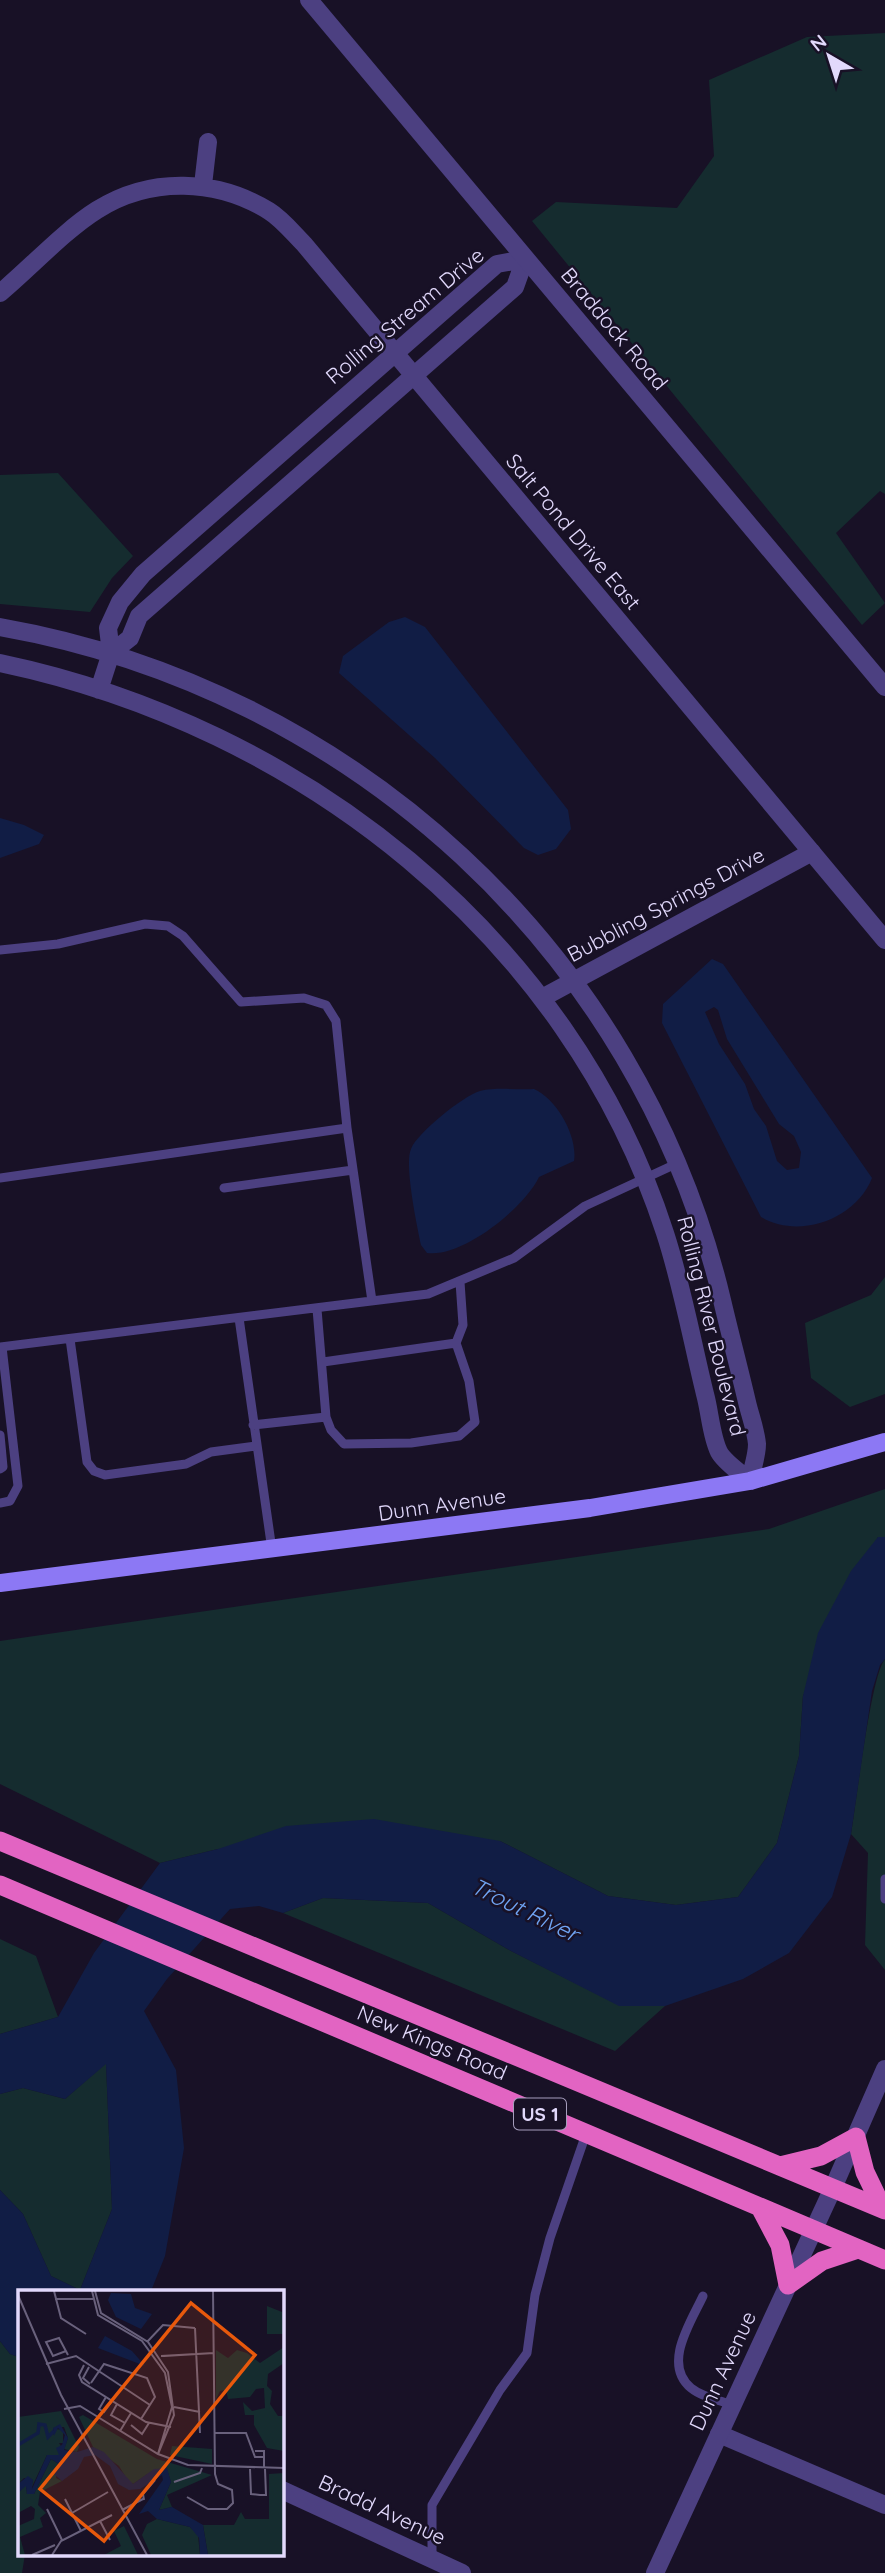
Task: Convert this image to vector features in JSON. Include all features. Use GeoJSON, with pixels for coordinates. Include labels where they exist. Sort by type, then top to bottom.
{"type":"FeatureCollection","features":[{"type":"Feature","properties":{"kind":"highway","name":"New Kings Road"},"geometry":{"type":"LineString","coordinates":[[0,1841],[884,2209]]}},
{"type":"Feature","properties":{"kind":"highway","name":"New Kings Road"},"geometry":{"type":"LineString","coordinates":[[0,1885],[885,2260]]}},
{"type":"Feature","properties":{"kind":"highway"},"geometry":{"type":"LineString","coordinates":[[780,2166],[821,2156],[856,2137],[865,2172],[884,2209]]}},
{"type":"Feature","properties":{"kind":"highway"},"geometry":{"type":"LineString","coordinates":[[760,2207],[780,2245],[788,2285],[822,2261],[858,2249]]}},
{"type":"Feature","properties":{"kind":"main road","name":"Dunn Avenue"},"geometry":{"type":"LineString","coordinates":[[0,1583],[590,1508],[750,1481],[885,1443]]}},
{"type":"Feature","properties":{"kind":"street","name":"Braddock Road"},"geometry":{"type":"LineString","coordinates":[[309,0],[885,687]]}},
{"type":"Feature","properties":{"kind":"street"},"geometry":{"type":"LineString","coordinates":[[0,293],[97,210],[140,191],[203,185],[208,142]]}},
{"type":"Feature","properties":{"kind":"street","name":"Salt Pond Drive East"},"geometry":{"type":"LineString","coordinates":[[203,185],[237,195],[271,212],[304,244],[885,940]]}},
{"type":"Feature","properties":{"kind":"street","name":"Rolling Stream Drive"},"geometry":{"type":"LineString","coordinates":[[99,690],[111,653],[108,628],[120,602],[143,574],[497,264],[525,259],[516,287],[139,616],[130,638],[111,653]]}},
{"type":"Feature","properties":{"kind":"street","name":"Rolling River Boulevard"},"geometry":{"type":"LineString","coordinates":[[0,627],[111,653],[193,685],[275,723],[353,770],[434,830],[524,919],[575,979],[620,1046],[648,1094],[679,1163],[710,1249],[757,1444],[750,1481]]}},
{"type":"Feature","properties":{"kind":"street","name":"Rolling River Boulevard"},"geometry":{"type":"LineString","coordinates":[[0,663],[99,690],[186,720],[261,757],[320,792],[381,836],[488,934],[542,998],[601,1087],[646,1178],[666,1235],[720,1454],[750,1481]]}},
{"type":"Feature","properties":{"kind":"street","name":"Bubbling Springs Drive"},"geometry":{"type":"LineString","coordinates":[[542,998],[812,852]]}},
{"type":"Feature","properties":{"kind":"street","name":"Dunn Avenue"},"geometry":{"type":"LineString","coordinates":[[655,2573],[814,2230],[885,2069]]}},
{"type":"Feature","properties":{"kind":"street"},"geometry":{"type":"LineString","coordinates":[[719,2434],[885,2505]]}},
{"type":"Feature","properties":{"kind":"street","name":"Bradd Avenue"},"geometry":{"type":"LineString","coordinates":[[284,2491],[462,2573]]}},
{"type":"Feature","properties":{"kind":"lane"},"geometry":{"type":"LineString","coordinates":[[0,950],[58,944],[145,924],[168,926],[183,936],[241,1002],[304,998],[326,1005],[336,1021],[347,1128],[372,1301]]}},
{"type":"Feature","properties":{"kind":"lane"},"geometry":{"type":"LineString","coordinates":[[0,1178],[347,1128]]}},
{"type":"Feature","properties":{"kind":"lane"},"geometry":{"type":"LineString","coordinates":[[0,1503],[10,1501],[18,1486],[3,1387],[1,1347],[428,1294],[514,1258],[585,1206],[679,1163]]}},
{"type":"Feature","properties":{"kind":"lane"},"geometry":{"type":"LineString","coordinates":[[224,1188],[353,1170]]}},
{"type":"Feature","properties":{"kind":"lane"},"geometry":{"type":"LineString","coordinates":[[317,1309],[326,1418],[331,1430],[344,1444],[361,1445],[459,1436],[475,1422],[469,1381],[456,1343],[463,1325],[460,1282]]}},
{"type":"Feature","properties":{"kind":"lane"},"geometry":{"type":"LineString","coordinates":[[239,1318],[272,1550]]}},
{"type":"Feature","properties":{"kind":"lane"},"geometry":{"type":"LineString","coordinates":[[70,1339],[87,1462],[94,1471],[105,1475],[186,1464],[211,1452],[256,1446]]}},
{"type":"Feature","properties":{"kind":"lane"},"geometry":{"type":"LineString","coordinates":[[323,1362],[456,1343]]}},
{"type":"Feature","properties":{"kind":"lane"},"geometry":{"type":"LineString","coordinates":[[253,1425],[326,1418]]}},
{"type":"Feature","properties":{"kind":"lane"},"geometry":{"type":"LineString","coordinates":[[0,1435],[0,1481]]}},
{"type":"Feature","properties":{"kind":"lane"},"geometry":{"type":"LineString","coordinates":[[885,1879],[885,1899]]}},
{"type":"Feature","properties":{"kind":"lane"},"geometry":{"type":"LineString","coordinates":[[432,2558],[432,2505],[500,2390],[527,2353],[535,2294],[550,2238],[586,2133]]}},
{"type":"Feature","properties":{"kind":"lane"},"geometry":{"type":"LineString","coordinates":[[703,2296],[685,2332],[679,2352],[679,2368],[690,2387],[733,2405]]}},
{"type":"Feature","properties":{"kind":"green space"},"geometry":{"type":"Polygon","coordinates":[[[885,33],[885,494],[880,491],[836,533],[885,603],[862,625],[532,221],[556,202],[677,208],[714,156],[709,80],[807,37],[885,33]]]}},
{"type":"Feature","properties":{"kind":"green space"},"geometry":{"type":"Polygon","coordinates":[[[58,473],[133,556],[112,578],[90,612],[0,604],[0,475],[58,473]]]}},
{"type":"Feature","properties":{"kind":"green space"},"geometry":{"type":"Polygon","coordinates":[[[885,1277],[885,1394],[850,1407],[811,1378],[805,1323],[871,1295],[885,1277]]]}},
{"type":"Feature","properties":{"kind":"green space"},"geometry":{"type":"Polygon","coordinates":[[[885,1489],[885,1537],[878,1537],[803,1696],[799,1756],[777,1843],[738,1897],[676,1905],[608,1896],[500,1841],[218,1849],[160,1863],[0,1784],[0,1641],[769,1529],[885,1489]]]}},
{"type":"Feature","properties":{"kind":"green space"},"geometry":{"type":"Polygon","coordinates":[[[885,1659],[885,1970],[865,1945],[868,1853],[851,1834],[869,1713],[885,1659]]]}},
{"type":"Feature","properties":{"kind":"green space"},"geometry":{"type":"Polygon","coordinates":[[[323,1898],[428,1903],[511,1951],[619,2005],[665,2006],[615,2051],[283,1913],[323,1898]]]}},
{"type":"Feature","properties":{"kind":"green space"},"geometry":{"type":"Polygon","coordinates":[[[0,1939],[36,1956],[58,2017],[0,2034],[0,1939]]]}},
{"type":"Feature","properties":{"kind":"green space"},"geometry":{"type":"Polygon","coordinates":[[[106,2063],[112,2209],[80,2290],[51,2276],[23,2214],[0,2190],[0,2094],[23,2088],[65,2099],[106,2063]]]}},
{"type":"Feature","properties":{"kind":"green space"},"geometry":{"type":"Polygon","coordinates":[[[0,2341],[10,2354],[18,2357],[18,2556],[25,2556],[22,2573],[0,2573],[0,2341]]]}},
{"type":"Feature","properties":{"kind":"water"},"geometry":{"type":"Polygon","coordinates":[[[405,617],[425,627],[568,810],[571,829],[556,849],[538,855],[524,848],[435,758],[339,673],[343,656],[389,622],[405,617]]]}},
{"type":"Feature","properties":{"kind":"water"},"geometry":{"type":"Polygon","coordinates":[[[0,818],[24,825],[44,835],[39,844],[0,858],[0,818]]]}},
{"type":"Feature","properties":{"kind":"water"},"geometry":{"type":"Polygon","coordinates":[[[712,959],[723,964],[872,1178],[853,1205],[825,1222],[809,1226],[776,1224],[761,1217],[662,1023],[663,1004],[712,959]],[[714,1007],[705,1012],[719,1044],[745,1084],[754,1109],[766,1126],[777,1161],[787,1170],[799,1168],[801,1152],[794,1136],[779,1124],[727,1039],[718,1010],[714,1007]]]}},
{"type":"Feature","properties":{"kind":"water"},"geometry":{"type":"Polygon","coordinates":[[[493,1089],[534,1089],[551,1101],[564,1120],[573,1141],[574,1161],[539,1177],[532,1189],[507,1216],[475,1239],[442,1252],[427,1253],[421,1245],[410,1181],[409,1157],[415,1142],[441,1116],[472,1094],[493,1089]]]}},
{"type":"Feature","properties":{"kind":"water","name":"Trout River"},"geometry":{"type":"Polygon","coordinates":[[[878,1537],[885,1537],[885,1659],[880,1665],[872,1691],[851,1834],[832,1897],[789,1953],[743,1979],[665,2006],[619,2006],[511,1951],[428,1903],[323,1898],[283,1913],[259,1906],[230,1909],[167,1979],[144,2011],[176,2070],[184,2148],[165,2256],[151,2290],[80,2290],[112,2209],[106,2064],[65,2099],[23,2088],[0,2094],[0,2034],[58,2017],[94,1953],[160,1863],[218,1849],[286,1826],[374,1819],[500,1841],[608,1896],[676,1905],[738,1897],[777,1843],[799,1756],[803,1696],[818,1633],[851,1571],[878,1537]]]}},
{"type":"Feature","properties":{"kind":"water"},"geometry":{"type":"Polygon","coordinates":[[[0,2190],[23,2214],[51,2276],[80,2290],[18,2290],[18,2357],[10,2354],[0,2341],[0,2190]]]}}]}
